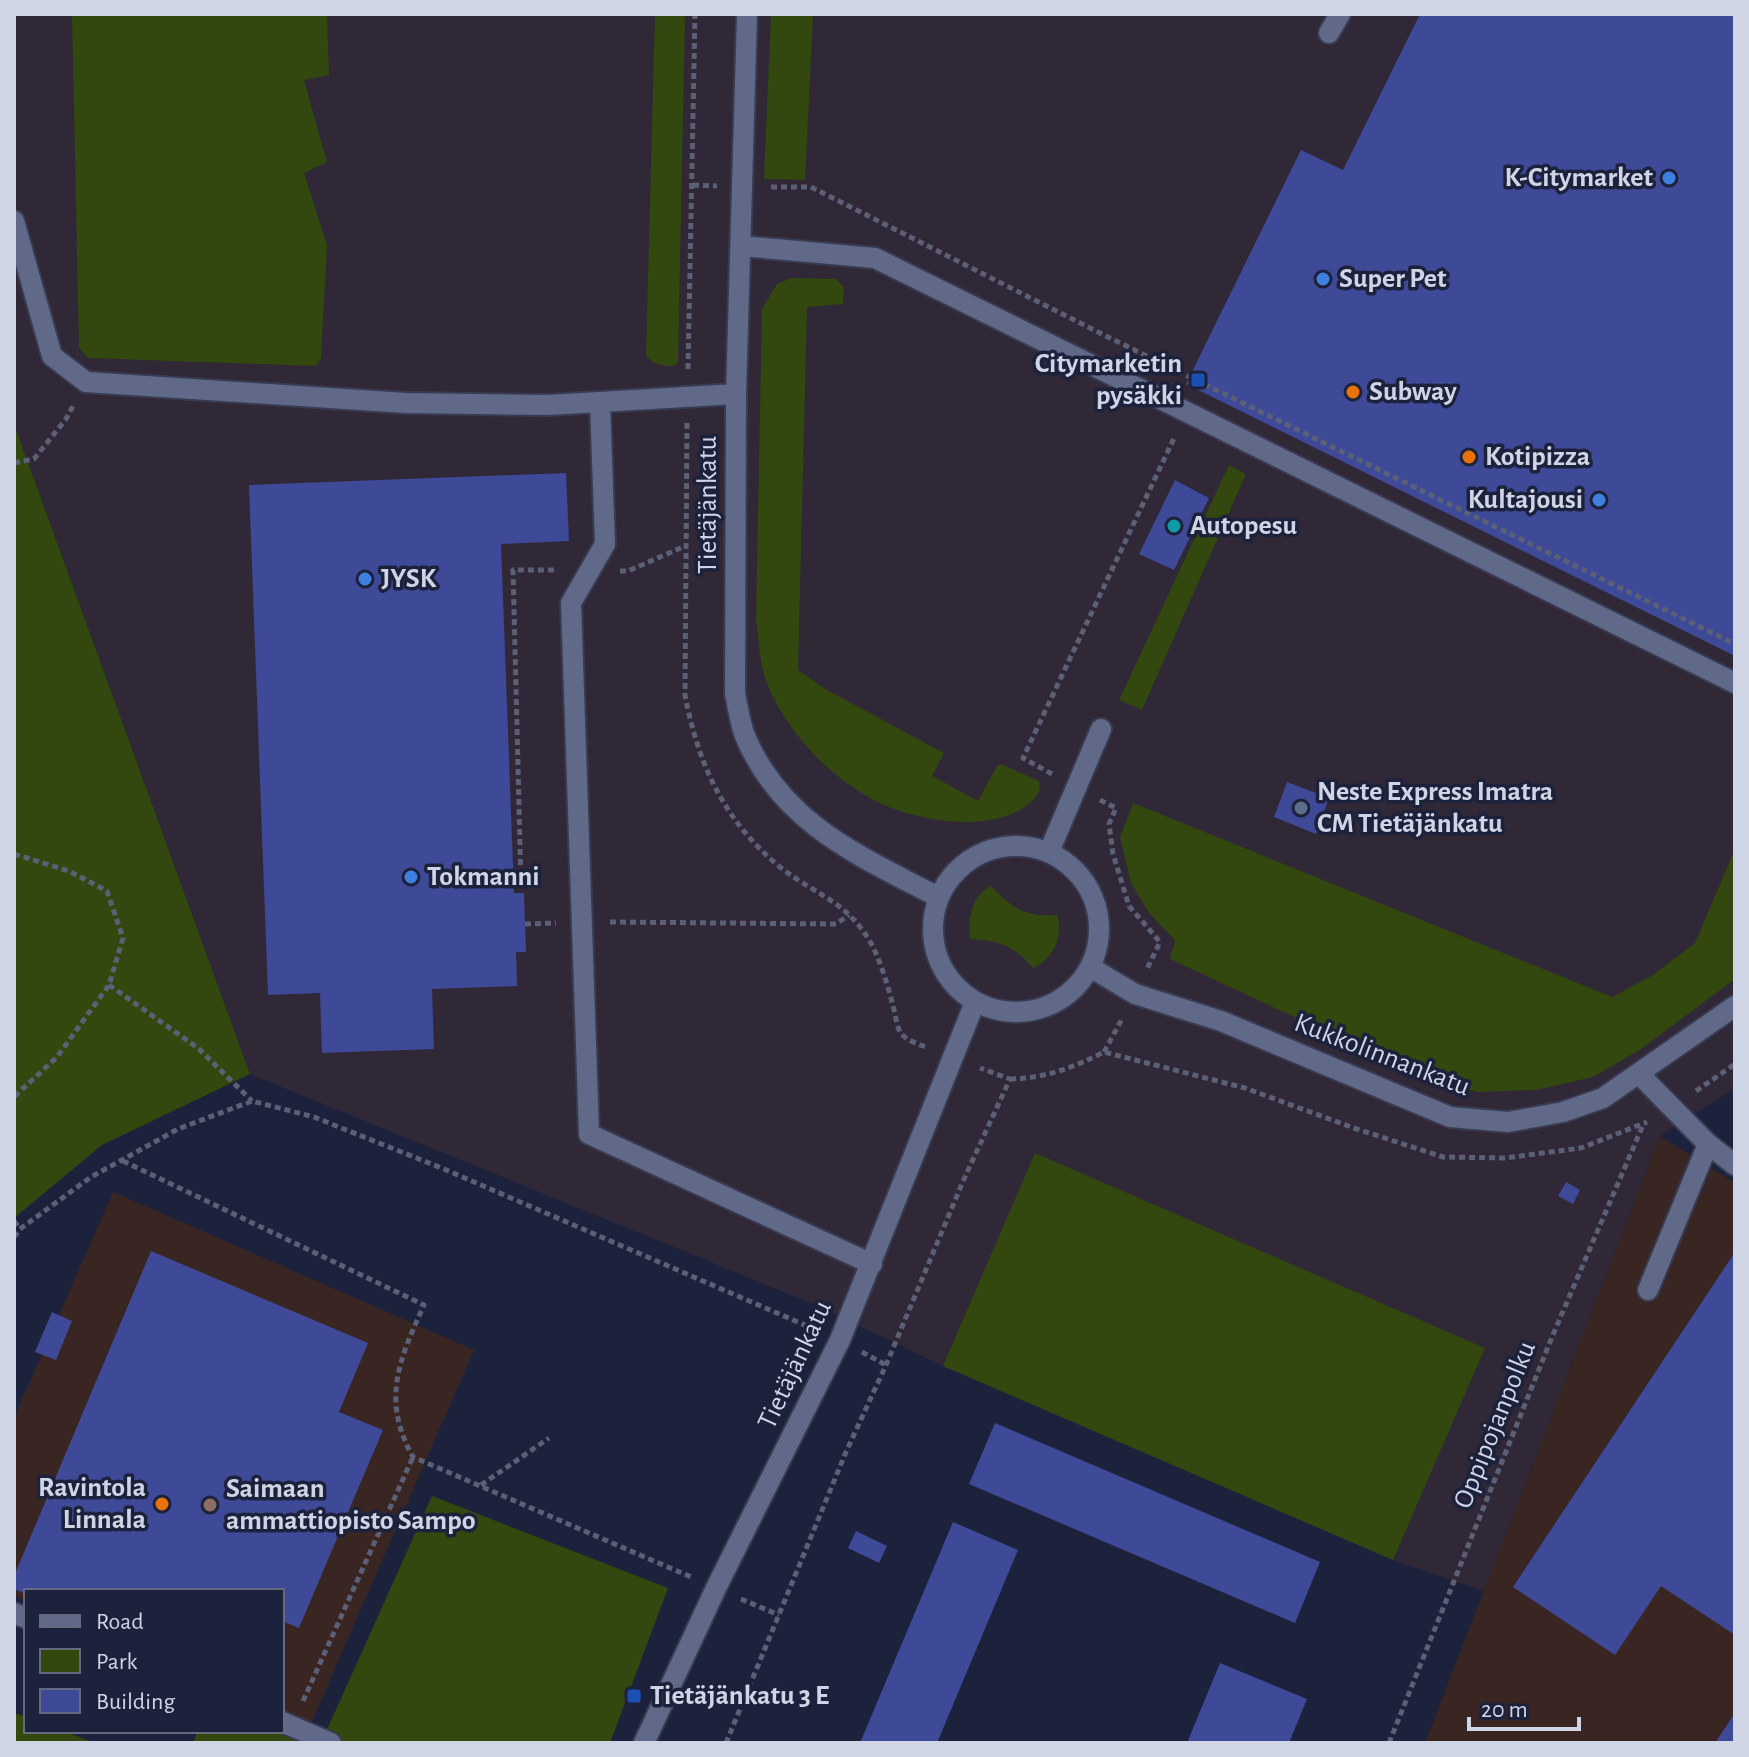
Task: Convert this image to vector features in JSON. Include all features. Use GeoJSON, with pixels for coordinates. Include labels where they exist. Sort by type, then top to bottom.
{"type":"FeatureCollection","features":[{"type":"Feature","properties":{"kind":"street","name":"Tietäjänkatu"},"geometry":{"type":"LineString","coordinates":[[747,14],[736,394],[735,694],[745,735],[768,776],[799,816],[846,848],[938,897]]}},
{"type":"Feature","properties":{"kind":"street"},"geometry":{"type":"LineString","coordinates":[[1329,33],[1340,14]]}},
{"type":"Feature","properties":{"kind":"street"},"geometry":{"type":"LineString","coordinates":[[14,221],[52,356],[86,382],[406,403],[548,405],[736,394]]}},
{"type":"Feature","properties":{"kind":"street"},"geometry":{"type":"LineString","coordinates":[[741,246],[875,258],[1735,683]]}},
{"type":"Feature","properties":{"kind":"street"},"geometry":{"type":"LineString","coordinates":[[600,402],[605,544],[571,603],[589,1134],[872,1264]]}},
{"type":"Feature","properties":{"kind":"street"},"geometry":{"type":"LineString","coordinates":[[1049,852],[1101,729]]}},
{"type":"Feature","properties":{"kind":"street"},"geometry":{"type":"LineString","coordinates":[[1017,845],[1049,852],[1077,871],[1095,899],[1101,932],[1090,967],[1073,992],[1045,1009],[1012,1014],[975,1002],[954,986],[937,959],[932,928],[938,897],[957,870],[985,851],[1017,845]]}},
{"type":"Feature","properties":{"kind":"street","name":"Kukkolinnankatu"},"geometry":{"type":"LineString","coordinates":[[1090,967],[1135,994],[1221,1021],[1450,1117],[1508,1122],[1563,1112],[1603,1098],[1735,1006]]}},
{"type":"Feature","properties":{"kind":"street","name":"Tietäjänkatu"},"geometry":{"type":"LineString","coordinates":[[644,1743],[716,1588],[840,1340],[975,1002]]}},
{"type":"Feature","properties":{"kind":"street"},"geometry":{"type":"LineString","coordinates":[[1640,1075],[1708,1144],[1735,1165]]}},
{"type":"Feature","properties":{"kind":"street"},"geometry":{"type":"LineString","coordinates":[[1648,1290],[1708,1144]]}},
{"type":"Feature","properties":{"kind":"street"},"geometry":{"type":"LineString","coordinates":[[287,1724],[331,1743]]}},
{"type":"Feature","properties":{"kind":"path"},"geometry":{"type":"LineString","coordinates":[[1188,376],[1735,644]]}},
{"type":"Feature","properties":{"kind":"path"},"geometry":{"type":"LineString","coordinates":[[14,463],[34,459],[66,419],[86,382]]}},
{"type":"Feature","properties":{"kind":"path"},"geometry":{"type":"LineString","coordinates":[[1155,954],[1160,942],[1129,906],[1113,854],[1109,824],[1116,808],[1023,758],[1186,412]]}},
{"type":"Feature","properties":{"kind":"path"},"geometry":{"type":"LineString","coordinates":[[14,854],[69,871],[107,891],[123,938],[109,985],[57,1057],[14,1097]]}},
{"type":"Feature","properties":{"kind":"path"},"geometry":{"type":"LineString","coordinates":[[525,924],[632,921],[836,924],[849,915]]}},
{"type":"Feature","properties":{"kind":"path"},"geometry":{"type":"LineString","coordinates":[[109,985],[198,1048],[252,1101],[314,1117],[415,1157],[766,1308]]}},
{"type":"Feature","properties":{"kind":"path"},"geometry":{"type":"LineString","coordinates":[[985,1070],[1010,1079],[1035,1079],[1069,1070],[1104,1052],[1115,1033]]}},
{"type":"Feature","properties":{"kind":"path","name":"Oppipojanpolku"},"geometry":{"type":"LineString","coordinates":[[1104,1052],[1245,1088],[1443,1157],[1534,1156],[1581,1148],[1643,1124],[1552,1337],[1389,1743]]}},
{"type":"Feature","properties":{"kind":"path"},"geometry":{"type":"LineString","coordinates":[[726,1743],[964,1179],[1010,1079]]}},
{"type":"Feature","properties":{"kind":"path"},"geometry":{"type":"LineString","coordinates":[[14,1237],[20,1229],[91,1177],[178,1129],[252,1101]]}},
{"type":"Feature","properties":{"kind":"path"},"geometry":{"type":"LineString","coordinates":[[122,1161],[424,1305],[406,1344],[394,1393],[401,1435],[413,1457],[779,1615]]}},
{"type":"Feature","properties":{"kind":"path"},"geometry":{"type":"LineString","coordinates":[[14,1221],[20,1229]]}},
{"type":"Feature","properties":{"kind":"path"},"geometry":{"type":"LineString","coordinates":[[480,1486],[549,1438]]}},
{"type":"Feature","properties":{"kind":"path"},"geometry":{"type":"LineString","coordinates":[[287,1724],[413,1457]]}},
{"type":"Feature","properties":{"kind":"shaded area"},"geometry":{"type":"Polygon","coordinates":[[[14,14],[1735,14],[1735,1088],[1660,1136],[1484,1591],[1393,1560],[943,1366],[816,1305],[250,1074],[14,424],[14,14]]]}},
{"type":"Feature","properties":{"kind":"shaded area"},"geometry":{"type":"Polygon","coordinates":[[[1660,1136],[1735,1183],[1735,1743],[1425,1743],[1660,1136]]]}},
{"type":"Feature","properties":{"kind":"shaded area","name":"Saimaan ammattiopisto Sampo"},"geometry":{"type":"Polygon","coordinates":[[[113,1192],[474,1350],[310,1726],[284,1714],[284,1589],[24,1589],[24,1600],[14,1596],[14,1418],[113,1192]]]}},
{"type":"Feature","properties":{"kind":"green space"},"geometry":{"type":"Polygon","coordinates":[[[72,14],[327,14],[329,75],[304,80],[327,162],[304,173],[327,245],[321,358],[316,366],[88,358],[79,348],[72,14]]]}},
{"type":"Feature","properties":{"kind":"green space"},"geometry":{"type":"Polygon","coordinates":[[[655,14],[685,14],[678,362],[674,366],[655,363],[646,355],[655,14]]]}},
{"type":"Feature","properties":{"kind":"green space"},"geometry":{"type":"Polygon","coordinates":[[[771,14],[813,14],[805,180],[764,179],[771,14]]]}},
{"type":"Feature","properties":{"kind":"green space"},"geometry":{"type":"Polygon","coordinates":[[[791,278],[836,279],[844,288],[843,304],[807,307],[798,670],[827,690],[944,753],[932,776],[978,801],[1001,764],[1039,781],[1040,789],[1035,798],[1010,815],[972,822],[929,819],[874,800],[829,769],[803,742],[782,713],[765,679],[756,619],[762,309],[777,284],[791,278]]]}},
{"type":"Feature","properties":{"kind":"green space"},"geometry":{"type":"Polygon","coordinates":[[[14,424],[250,1074],[102,1145],[14,1218],[14,424]]]}},
{"type":"Feature","properties":{"kind":"green space"},"geometry":{"type":"Polygon","coordinates":[[[1229,465],[1246,474],[1142,710],[1119,700],[1229,465]]]}},
{"type":"Feature","properties":{"kind":"green space"},"geometry":{"type":"Polygon","coordinates":[[[1133,803],[1612,997],[1653,975],[1695,943],[1735,849],[1735,979],[1641,1049],[1593,1077],[1536,1090],[1477,1092],[1410,1071],[1170,959],[1175,940],[1149,913],[1131,883],[1120,837],[1133,803]]]}},
{"type":"Feature","properties":{"kind":"green space"},"geometry":{"type":"Polygon","coordinates":[[[991,886],[1020,910],[1057,915],[1059,931],[1055,946],[1046,959],[1033,968],[1020,954],[1005,946],[970,939],[972,909],[979,896],[991,886]]]}},
{"type":"Feature","properties":{"kind":"green space"},"geometry":{"type":"Polygon","coordinates":[[[1035,1153],[1485,1348],[1393,1560],[943,1366],[1035,1153]]]}},
{"type":"Feature","properties":{"kind":"green space"},"geometry":{"type":"Polygon","coordinates":[[[432,1496],[668,1588],[610,1743],[321,1743],[432,1496]]]}},
{"type":"Feature","properties":{"kind":"green space"},"geometry":{"type":"Polygon","coordinates":[[[14,1713],[24,1716],[24,1733],[68,1733],[95,1743],[14,1743],[14,1713]]]}},
{"type":"Feature","properties":{"kind":"green space"},"geometry":{"type":"Polygon","coordinates":[[[284,1732],[321,1743],[193,1743],[197,1733],[284,1732]]]}},
{"type":"Feature","properties":{"kind":"building"},"geometry":{"type":"Polygon","coordinates":[[[1420,14],[1735,14],[1735,656],[1186,384],[1301,150],[1343,170],[1420,14]]]}},
{"type":"Feature","properties":{"kind":"building"},"geometry":{"type":"Polygon","coordinates":[[[566,473],[569,541],[501,544],[514,893],[524,893],[526,952],[516,952],[517,986],[432,989],[434,1049],[322,1053],[320,993],[268,995],[249,485],[566,473]]]}},
{"type":"Feature","properties":{"kind":"building","name":"Autopesu"},"geometry":{"type":"Polygon","coordinates":[[[1175,480],[1209,498],[1174,570],[1139,554],[1175,480]]]}},
{"type":"Feature","properties":{"kind":"building","name":"Neste Express Imatra CM Tietäjänkatu"},"geometry":{"type":"Polygon","coordinates":[[[1287,782],[1329,798],[1316,834],[1274,817],[1287,782]]]}},
{"type":"Feature","properties":{"kind":"building"},"geometry":{"type":"Polygon","coordinates":[[[1566,1182],[1580,1190],[1573,1204],[1558,1196],[1566,1182]]]}},
{"type":"Feature","properties":{"kind":"building","name":"Saimaan ammattiopisto Sampo"},"geometry":{"type":"Polygon","coordinates":[[[151,1251],[368,1343],[339,1412],[383,1430],[299,1628],[284,1622],[284,1589],[24,1589],[24,1593],[14,1589],[14,1576],[151,1251]]]}},
{"type":"Feature","properties":{"kind":"building"},"geometry":{"type":"Polygon","coordinates":[[[1735,1252],[1735,1635],[1661,1586],[1615,1655],[1513,1587],[1735,1252]]]}},
{"type":"Feature","properties":{"kind":"building"},"geometry":{"type":"Polygon","coordinates":[[[52,1312],[72,1321],[56,1360],[35,1352],[52,1312]]]}},
{"type":"Feature","properties":{"kind":"building"},"geometry":{"type":"Polygon","coordinates":[[[995,1423],[1320,1562],[1295,1623],[969,1484],[995,1423]]]}},
{"type":"Feature","properties":{"kind":"building"},"geometry":{"type":"Polygon","coordinates":[[[953,1522],[1018,1550],[937,1743],[860,1743],[953,1522]]]}},
{"type":"Feature","properties":{"kind":"building"},"geometry":{"type":"Polygon","coordinates":[[[856,1531],[887,1546],[879,1563],[848,1548],[856,1531]]]}},
{"type":"Feature","properties":{"kind":"building"},"geometry":{"type":"Polygon","coordinates":[[[1220,1663],[1307,1699],[1289,1743],[1187,1743],[1220,1663]]]}},
{"type":"Feature","properties":{"kind":"building"},"geometry":{"type":"Polygon","coordinates":[[[1735,1713],[1735,1743],[1715,1743],[1735,1713]]]}},
{"type":"Feature","properties":{"kind":"place","name":"K-Citymarket"},"geometry":{"type":"Point","coordinates":[1669,178]}},
{"type":"Feature","properties":{"kind":"place","name":"Super Pet"},"geometry":{"type":"Point","coordinates":[1323,279]}},
{"type":"Feature","properties":{"kind":"place","name":"Citymarketin pysäkki"},"geometry":{"type":"Point","coordinates":[1198,380]}},
{"type":"Feature","properties":{"kind":"place","name":"Subway"},"geometry":{"type":"Point","coordinates":[1353,392]}},
{"type":"Feature","properties":{"kind":"place","name":"Kotipizza"},"geometry":{"type":"Point","coordinates":[1469,457]}},
{"type":"Feature","properties":{"kind":"place","name":"Kultajousi"},"geometry":{"type":"Point","coordinates":[1599,500]}},
{"type":"Feature","properties":{"kind":"place","name":"Autopesu"},"geometry":{"type":"Point","coordinates":[1174,526]}},
{"type":"Feature","properties":{"kind":"place","name":"JYSK"},"geometry":{"type":"Point","coordinates":[365,579]}},
{"type":"Feature","properties":{"kind":"place","name":"Neste Express Imatra CM Tietäjänkatu"},"geometry":{"type":"Point","coordinates":[1301,808]}},
{"type":"Feature","properties":{"kind":"place","name":"Tokmanni"},"geometry":{"type":"Point","coordinates":[411,877]}},
{"type":"Feature","properties":{"kind":"place","name":"Ravintola Linnala"},"geometry":{"type":"Point","coordinates":[162,1504]}},
{"type":"Feature","properties":{"kind":"place","name":"Saimaan ammattiopisto Sampo"},"geometry":{"type":"Point","coordinates":[210,1505]}},
{"type":"Feature","properties":{"kind":"place","name":"Tietäjänkatu 3 E"},"geometry":{"type":"Point","coordinates":[634,1696]}}]}
